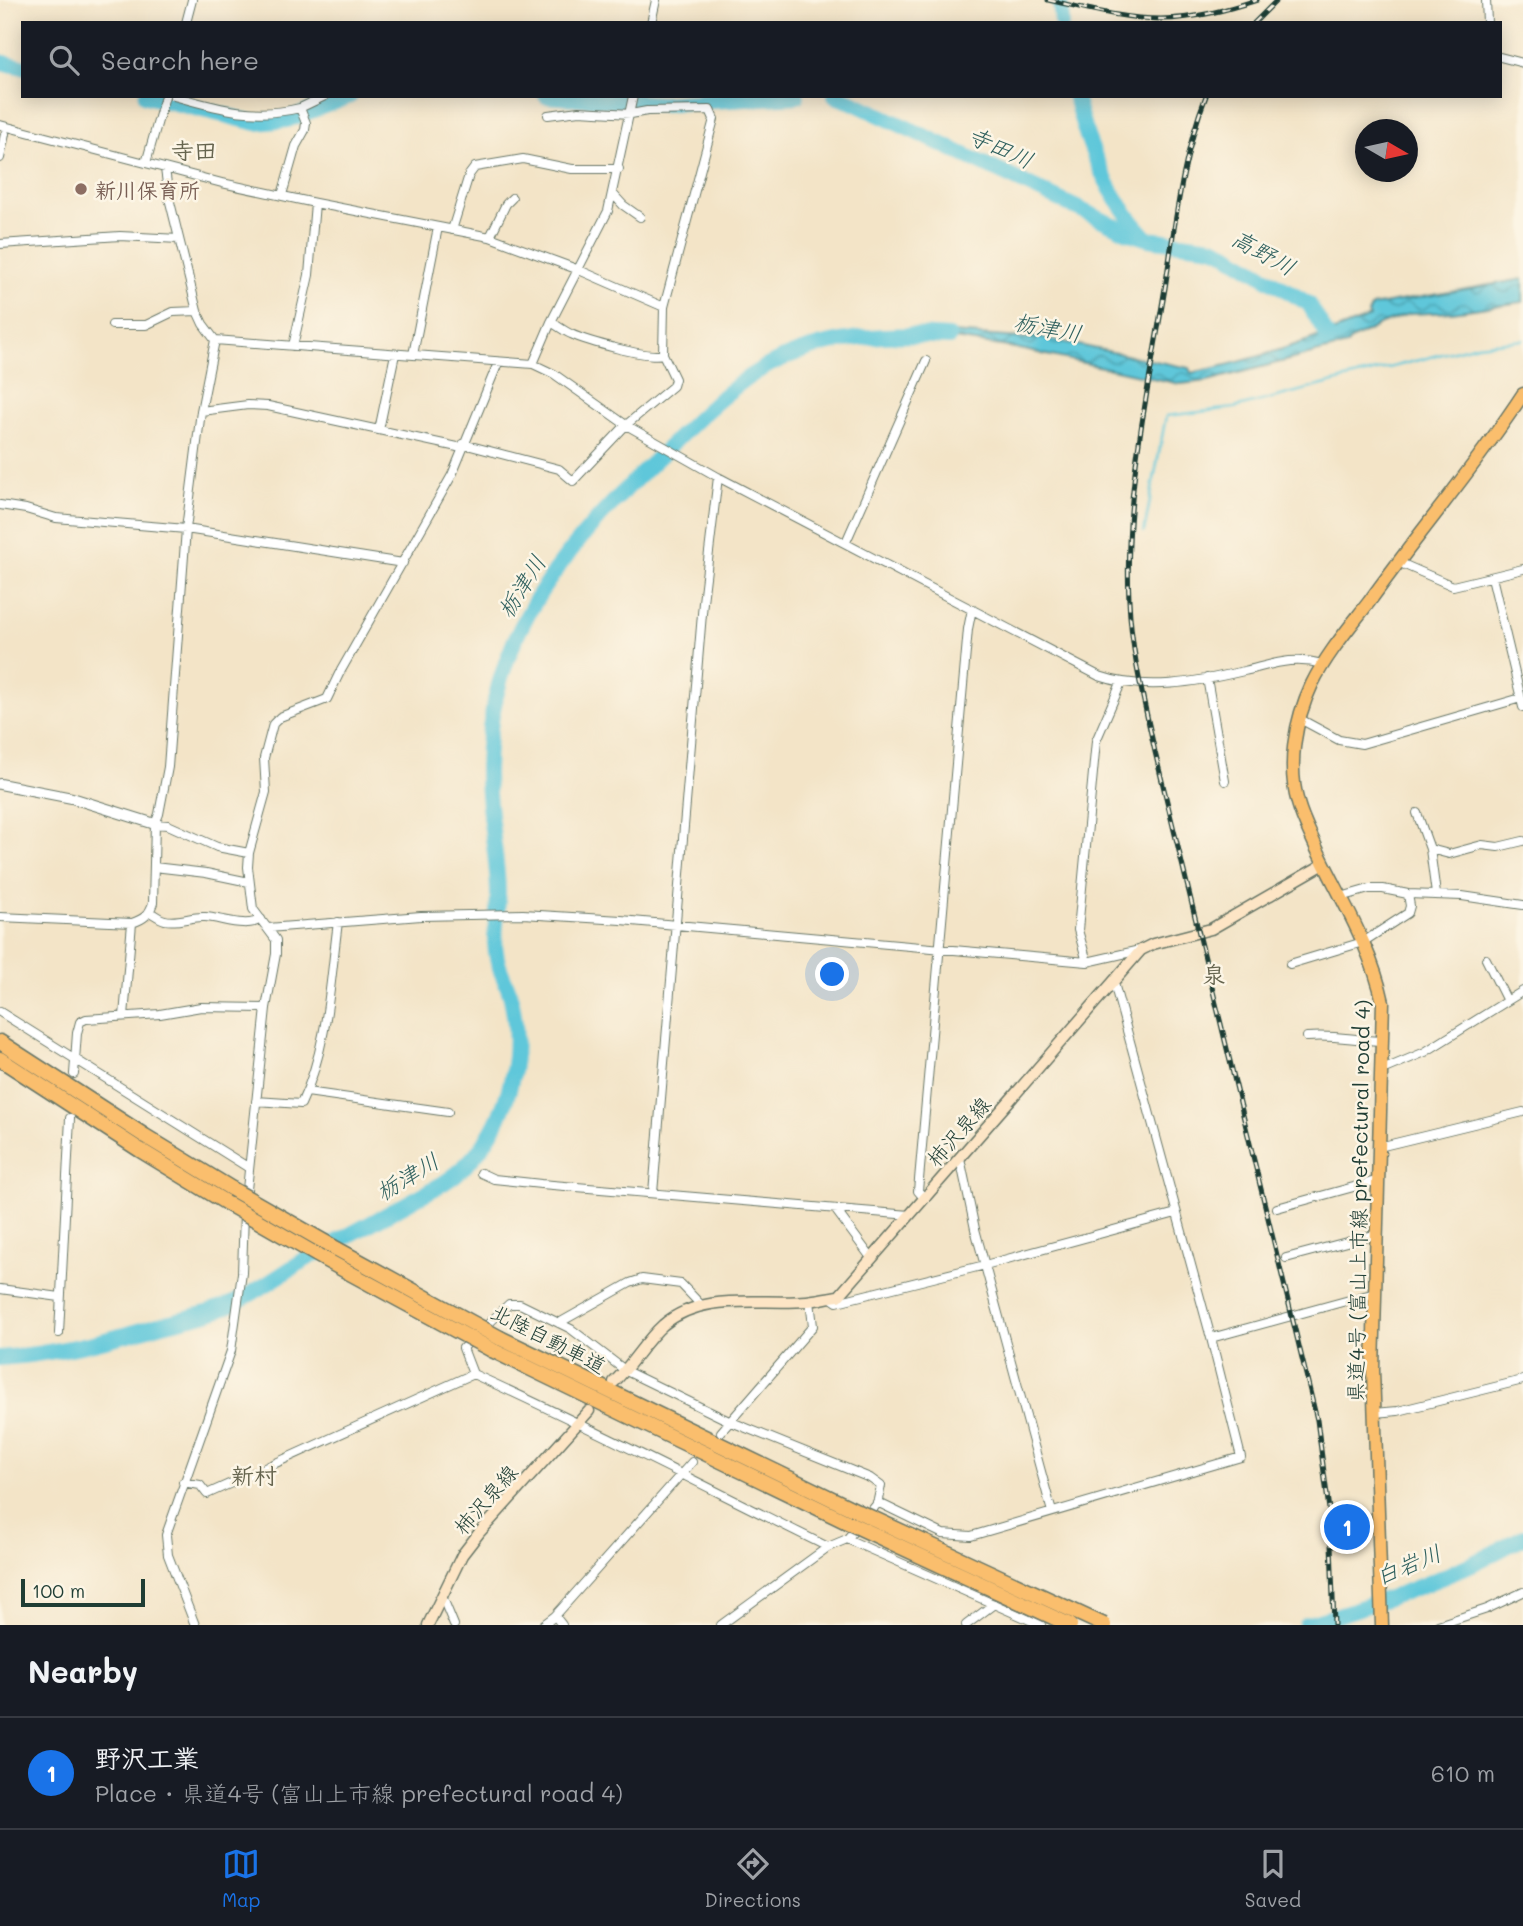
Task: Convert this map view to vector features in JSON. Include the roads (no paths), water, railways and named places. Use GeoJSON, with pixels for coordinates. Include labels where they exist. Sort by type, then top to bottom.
{"type":"FeatureCollection","features":[{"type":"Feature","properties":{"kind":"highway","name":"北陸自動車道"},"geometry":{"type":"LineString","coordinates":[[0,1042],[232,1189],[496,1344]]}},
{"type":"Feature","properties":{"kind":"highway","name":"北陸自動車道"},"geometry":{"type":"LineString","coordinates":[[0,1059],[140,1150],[324,1259],[1070,1625]]}},
{"type":"Feature","properties":{"kind":"highway","name":"北陸自動車道"},"geometry":{"type":"LineString","coordinates":[[852,1516],[1104,1625]]}},
{"type":"Feature","properties":{"kind":"main road","name":"県道4号 (富山上市線 prefectural road 4)"},"geometry":{"type":"LineString","coordinates":[[1382,1625],[1374,1413],[1383,1002],[1377,974],[1298,804],[1294,779],[1295,740],[1312,684],[1323,664],[1523,394]]}},
{"type":"Feature","properties":{"kind":"main road"},"geometry":{"type":"LineString","coordinates":[[1141,950],[1153,944],[1212,929],[1324,864]]}},
{"type":"Feature","properties":{"kind":"main road","name":"柿沢泉線"},"geometry":{"type":"LineString","coordinates":[[614,1382],[662,1326],[678,1315],[702,1305],[810,1301],[839,1296],[1141,950]]}},
{"type":"Feature","properties":{"kind":"main road","name":"柿沢泉線"},"geometry":{"type":"LineString","coordinates":[[428,1625],[462,1555],[589,1411]]}},
{"type":"Feature","properties":{"kind":"street"},"geometry":{"type":"LineString","coordinates":[[187,21],[192,0]]}},
{"type":"Feature","properties":{"kind":"street"},"geometry":{"type":"LineString","coordinates":[[651,21],[656,0]]}},
{"type":"Feature","properties":{"kind":"street"},"geometry":{"type":"LineString","coordinates":[[1486,0],[1487,21]]}},
{"type":"Feature","properties":{"kind":"street"},"geometry":{"type":"LineString","coordinates":[[1502,58],[1523,63]]}},
{"type":"Feature","properties":{"kind":"street"},"geometry":{"type":"LineString","coordinates":[[146,163],[164,98]]}},
{"type":"Feature","properties":{"kind":"street"},"geometry":{"type":"LineString","coordinates":[[182,98],[237,112],[258,114],[300,108],[321,98]]}},
{"type":"Feature","properties":{"kind":"street"},"geometry":{"type":"LineString","coordinates":[[533,364],[551,322],[600,232],[613,194],[633,98]]}},
{"type":"Feature","properties":{"kind":"street"},"geometry":{"type":"LineString","coordinates":[[282,195],[296,146],[305,130],[306,123],[300,108]]}},
{"type":"Feature","properties":{"kind":"street"},"geometry":{"type":"LineString","coordinates":[[201,411],[248,405],[268,406],[559,469],[573,481],[626,425],[673,386],[675,379],[663,354],[664,307],[714,118],[710,110],[647,111],[631,114],[579,111],[548,115]]}},
{"type":"Feature","properties":{"kind":"street"},"geometry":{"type":"LineString","coordinates":[[0,125],[166,169],[315,203],[490,237],[579,270],[664,307]]}},
{"type":"Feature","properties":{"kind":"street"},"geometry":{"type":"LineString","coordinates":[[0,159],[5,134]]}},
{"type":"Feature","properties":{"kind":"street"},"geometry":{"type":"LineString","coordinates":[[453,230],[469,175],[475,167],[523,159],[564,168],[619,169]]}},
{"type":"Feature","properties":{"kind":"street"},"geometry":{"type":"LineString","coordinates":[[0,917],[132,923],[144,919],[150,912],[155,824],[168,767],[186,528],[201,411],[215,340],[197,311],[169,198],[166,169]]}},
{"type":"Feature","properties":{"kind":"street"},"geometry":{"type":"LineString","coordinates":[[613,194],[640,217]]}},
{"type":"Feature","properties":{"kind":"street"},"geometry":{"type":"LineString","coordinates":[[490,237],[506,204],[512,198]]}},
{"type":"Feature","properties":{"kind":"street"},"geometry":{"type":"LineString","coordinates":[[293,346],[310,275],[315,203]]}},
{"type":"Feature","properties":{"kind":"street"},"geometry":{"type":"LineString","coordinates":[[413,355],[438,227]]}},
{"type":"Feature","properties":{"kind":"street"},"geometry":{"type":"LineString","coordinates":[[0,244],[120,236],[179,239]]}},
{"type":"Feature","properties":{"kind":"street"},"geometry":{"type":"LineString","coordinates":[[112,325],[146,325],[173,312],[197,311]]}},
{"type":"Feature","properties":{"kind":"street"},"geometry":{"type":"LineString","coordinates":[[551,322],[570,334],[648,355],[663,354]]}},
{"type":"Feature","properties":{"kind":"street"},"geometry":{"type":"LineString","coordinates":[[215,340],[533,364],[554,374],[626,425],[718,477],[1099,676],[1121,683],[1140,685],[1207,678],[1284,660],[1305,659],[1323,664]]}},
{"type":"Feature","properties":{"kind":"street"},"geometry":{"type":"LineString","coordinates":[[379,430],[395,354]]}},
{"type":"Feature","properties":{"kind":"street"},"geometry":{"type":"LineString","coordinates":[[845,542],[926,361]]}},
{"type":"Feature","properties":{"kind":"street"},"geometry":{"type":"LineString","coordinates":[[195,1625],[168,1555],[166,1535],[231,1351],[236,1326],[242,1273],[243,1224],[266,1008],[276,954],[276,940],[253,909],[249,882],[249,853],[266,792],[264,758],[273,724],[280,717],[327,699],[452,475],[498,363]]}},
{"type":"Feature","properties":{"kind":"street"},"geometry":{"type":"LineString","coordinates":[[653,1193],[702,615],[718,477]]}},
{"type":"Feature","properties":{"kind":"street"},"geometry":{"type":"LineString","coordinates":[[0,505],[55,517],[186,528],[403,563]]}},
{"type":"Feature","properties":{"kind":"street"},"geometry":{"type":"LineString","coordinates":[[1398,562],[1453,586],[1523,569]]}},
{"type":"Feature","properties":{"kind":"street"},"geometry":{"type":"LineString","coordinates":[[1300,719],[1339,740],[1362,744],[1522,702],[1492,577]]}},
{"type":"Feature","properties":{"kind":"street"},"geometry":{"type":"LineString","coordinates":[[925,1199],[918,1191],[938,950],[972,609]]}},
{"type":"Feature","properties":{"kind":"street"},"geometry":{"type":"LineString","coordinates":[[1207,678],[1224,781]]}},
{"type":"Feature","properties":{"kind":"street"},"geometry":{"type":"LineString","coordinates":[[1087,962],[1078,930],[1096,741],[1121,683]]}},
{"type":"Feature","properties":{"kind":"street"},"geometry":{"type":"LineString","coordinates":[[0,784],[72,797],[155,824],[168,825],[217,847],[249,853]]}},
{"type":"Feature","properties":{"kind":"street"},"geometry":{"type":"LineString","coordinates":[[1417,813],[1430,849],[1436,894]]}},
{"type":"Feature","properties":{"kind":"street"},"geometry":{"type":"LineString","coordinates":[[1430,849],[1449,854],[1482,845],[1498,847],[1523,841]]}},
{"type":"Feature","properties":{"kind":"street"},"geometry":{"type":"LineString","coordinates":[[154,867],[206,873],[249,882]]}},
{"type":"Feature","properties":{"kind":"street"},"geometry":{"type":"LineString","coordinates":[[1341,897],[1369,889],[1383,889],[1408,894],[1462,896],[1523,905]]}},
{"type":"Feature","properties":{"kind":"street"},"geometry":{"type":"LineString","coordinates":[[1290,964],[1363,942],[1408,913],[1408,894]]}},
{"type":"Feature","properties":{"kind":"street"},"geometry":{"type":"LineString","coordinates":[[150,912],[169,921],[202,916],[248,923],[256,923],[261,919]]}},
{"type":"Feature","properties":{"kind":"street"},"geometry":{"type":"LineString","coordinates":[[268,928],[478,914],[523,914],[1087,962],[1141,950]]}},
{"type":"Feature","properties":{"kind":"street"},"geometry":{"type":"LineString","coordinates":[[256,1101],[301,1104],[307,1092],[326,1023],[338,922]]}},
{"type":"Feature","properties":{"kind":"street"},"geometry":{"type":"LineString","coordinates":[[124,1016],[132,923]]}},
{"type":"Feature","properties":{"kind":"street"},"geometry":{"type":"LineString","coordinates":[[1486,959],[1507,1001]]}},
{"type":"Feature","properties":{"kind":"street"},"geometry":{"type":"LineString","coordinates":[[877,1502],[943,1534],[971,1536],[1241,1457],[1114,983]]}},
{"type":"Feature","properties":{"kind":"street"},"geometry":{"type":"LineString","coordinates":[[1382,1068],[1425,1052],[1523,991]]}},
{"type":"Feature","properties":{"kind":"street"},"geometry":{"type":"LineString","coordinates":[[74,1074],[77,1033],[80,1022],[86,1019],[160,1014],[201,1007],[266,1008]]}},
{"type":"Feature","properties":{"kind":"street"},"geometry":{"type":"LineString","coordinates":[[0,1012],[249,1168]]}},
{"type":"Feature","properties":{"kind":"street"},"geometry":{"type":"LineString","coordinates":[[1307,1037],[1328,1035],[1362,1041],[1383,1041]]}},
{"type":"Feature","properties":{"kind":"street"},"geometry":{"type":"LineString","coordinates":[[307,1092],[448,1112]]}},
{"type":"Feature","properties":{"kind":"street"},"geometry":{"type":"LineString","coordinates":[[1380,1147],[1523,1112]]}},
{"type":"Feature","properties":{"kind":"street"},"geometry":{"type":"LineString","coordinates":[[59,1332],[70,1118]]}},
{"type":"Feature","properties":{"kind":"street"},"geometry":{"type":"LineString","coordinates":[[960,1158],[985,1265],[1052,1512]]}},
{"type":"Feature","properties":{"kind":"street"},"geometry":{"type":"LineString","coordinates":[[481,1174],[494,1179],[529,1183],[910,1215]]}},
{"type":"Feature","properties":{"kind":"street"},"geometry":{"type":"LineString","coordinates":[[1277,1208],[1378,1180]]}},
{"type":"Feature","properties":{"kind":"street"},"geometry":{"type":"LineString","coordinates":[[835,1209],[872,1259]]}},
{"type":"Feature","properties":{"kind":"street"},"geometry":{"type":"LineString","coordinates":[[830,1297],[837,1302],[1177,1213]]}},
{"type":"Feature","properties":{"kind":"street"},"geometry":{"type":"LineString","coordinates":[[1286,1258],[1377,1234]]}},
{"type":"Feature","properties":{"kind":"street"},"geometry":{"type":"LineString","coordinates":[[559,1323],[642,1279],[681,1284],[702,1305]]}},
{"type":"Feature","properties":{"kind":"street"},"geometry":{"type":"LineString","coordinates":[[0,1289],[60,1297]]}},
{"type":"Feature","properties":{"kind":"street"},"geometry":{"type":"LineString","coordinates":[[1211,1338],[1375,1293]]}},
{"type":"Feature","properties":{"kind":"street"},"geometry":{"type":"LineString","coordinates":[[721,1432],[813,1326],[810,1301]]}},
{"type":"Feature","properties":{"kind":"street"},"geometry":{"type":"LineString","coordinates":[[721,1625],[828,1547],[847,1539],[877,1502],[881,1486],[870,1478],[729,1421],[625,1371],[559,1323],[520,1304],[509,1304],[463,1348],[473,1374],[579,1421],[682,1476],[828,1547]]}},
{"type":"Feature","properties":{"kind":"street"},"geometry":{"type":"LineString","coordinates":[[183,1482],[200,1485],[207,1494],[473,1374]]}},
{"type":"Feature","properties":{"kind":"street"},"geometry":{"type":"LineString","coordinates":[[1374,1413],[1398,1411],[1523,1380]]}},
{"type":"Feature","properties":{"kind":"street"},"geometry":{"type":"LineString","coordinates":[[543,1625],[555,1616],[692,1462]]}},
{"type":"Feature","properties":{"kind":"street"},"geometry":{"type":"LineString","coordinates":[[847,1539],[1041,1625]]}},
{"type":"Feature","properties":{"kind":"street"},"geometry":{"type":"LineString","coordinates":[[1438,1625],[1487,1609],[1523,1592]]}},
{"type":"Feature","properties":{"kind":"street"},"geometry":{"type":"LineString","coordinates":[[442,1596],[454,1625]]}},
{"type":"Feature","properties":{"kind":"street"},"geometry":{"type":"LineString","coordinates":[[966,1625],[994,1604]]}},
{"type":"Feature","properties":{"kind":"street"},"geometry":{"type":"LineString","coordinates":[[555,1616],[562,1625]]}},
{"type":"Feature","properties":{"kind":"water"},"geometry":{"type":"Polygon","coordinates":[[[1523,279],[1523,302],[1452,312],[1409,314],[1381,324],[1349,341],[1347,345],[1207,381],[1180,384],[1015,348],[914,333],[938,332],[1035,339],[1030,335],[1189,368],[1191,373],[1259,356],[1326,334],[1370,317],[1368,314],[1372,306],[1523,279]]]}},
{"type":"Feature","properties":{"kind":"waterway","name":"高野川"},"geometry":{"type":"LineString","coordinates":[[1060,0],[1062,21]]}},
{"type":"Feature","properties":{"kind":"waterway","name":"寺田川"},"geometry":{"type":"LineString","coordinates":[[0,62],[21,67]]}},
{"type":"Feature","properties":{"kind":"waterway","name":"寺田川"},"geometry":{"type":"LineString","coordinates":[[154,98],[256,123],[287,120],[345,98]]}},
{"type":"Feature","properties":{"kind":"waterway","name":"寺田川"},"geometry":{"type":"LineString","coordinates":[[575,98],[662,104],[763,98]]}},
{"type":"Feature","properties":{"kind":"waterway","name":"寺田川"},"geometry":{"type":"LineString","coordinates":[[841,98],[1130,233],[1148,239],[1213,247],[1222,251],[1309,304],[1329,339]]}},
{"type":"Feature","properties":{"kind":"waterway","name":"高野川"},"geometry":{"type":"LineString","coordinates":[[1076,98],[1101,171],[1120,205],[1145,236]]}},
{"type":"Feature","properties":{"kind":"waterway","name":"栃津川"},"geometry":{"type":"LineString","coordinates":[[0,1358],[81,1346],[222,1308],[246,1297],[313,1255],[440,1185],[468,1162],[491,1134],[499,1117],[515,1059],[514,1013],[495,945],[498,880],[487,773],[491,722],[501,675],[518,632],[541,592],[567,555],[631,484],[711,407],[762,369],[787,356],[840,341],[894,335],[949,337]]}},
{"type":"Feature","properties":{"kind":"waterway"},"geometry":{"type":"LineString","coordinates":[[1144,532],[1166,416],[1234,408],[1477,345],[1523,340]]}},
{"type":"Feature","properties":{"kind":"waterway"},"geometry":{"type":"LineString","coordinates":[[1223,928],[1248,916]]}},
{"type":"Feature","properties":{"kind":"waterway","name":"白岩川"},"geometry":{"type":"LineString","coordinates":[[1306,1625],[1417,1587],[1471,1564],[1523,1537]]}},
{"type":"Feature","properties":{"kind":"railway"},"geometry":{"type":"LineString","coordinates":[[1048,0],[1147,19],[1210,13],[1257,0]]}},
{"type":"Feature","properties":{"kind":"railway"},"geometry":{"type":"LineString","coordinates":[[1256,21],[1277,0]]}},
{"type":"Feature","properties":{"kind":"railway"},"geometry":{"type":"LineString","coordinates":[[1205,98],[1180,191],[1139,444],[1130,522],[1130,619],[1155,752],[1317,1420],[1330,1517],[1334,1625]]}},
{"type":"Feature","properties":{"kind":"place","name":"新川保育所"},"geometry":{"type":"Point","coordinates":[81,189]}},
{"type":"Feature","properties":{"kind":"place","name":"野沢工業"},"geometry":{"type":"Point","coordinates":[1347,1527]}},
{"type":"Feature","properties":{"kind":"district","name":"寺田"},"geometry":{"type":"Point","coordinates":[194,150]}},
{"type":"Feature","properties":{"kind":"district","name":"泉"},"geometry":{"type":"Point","coordinates":[1214,974]}},
{"type":"Feature","properties":{"kind":"district","name":"新村"},"geometry":{"type":"Point","coordinates":[254,1475]}}]}
